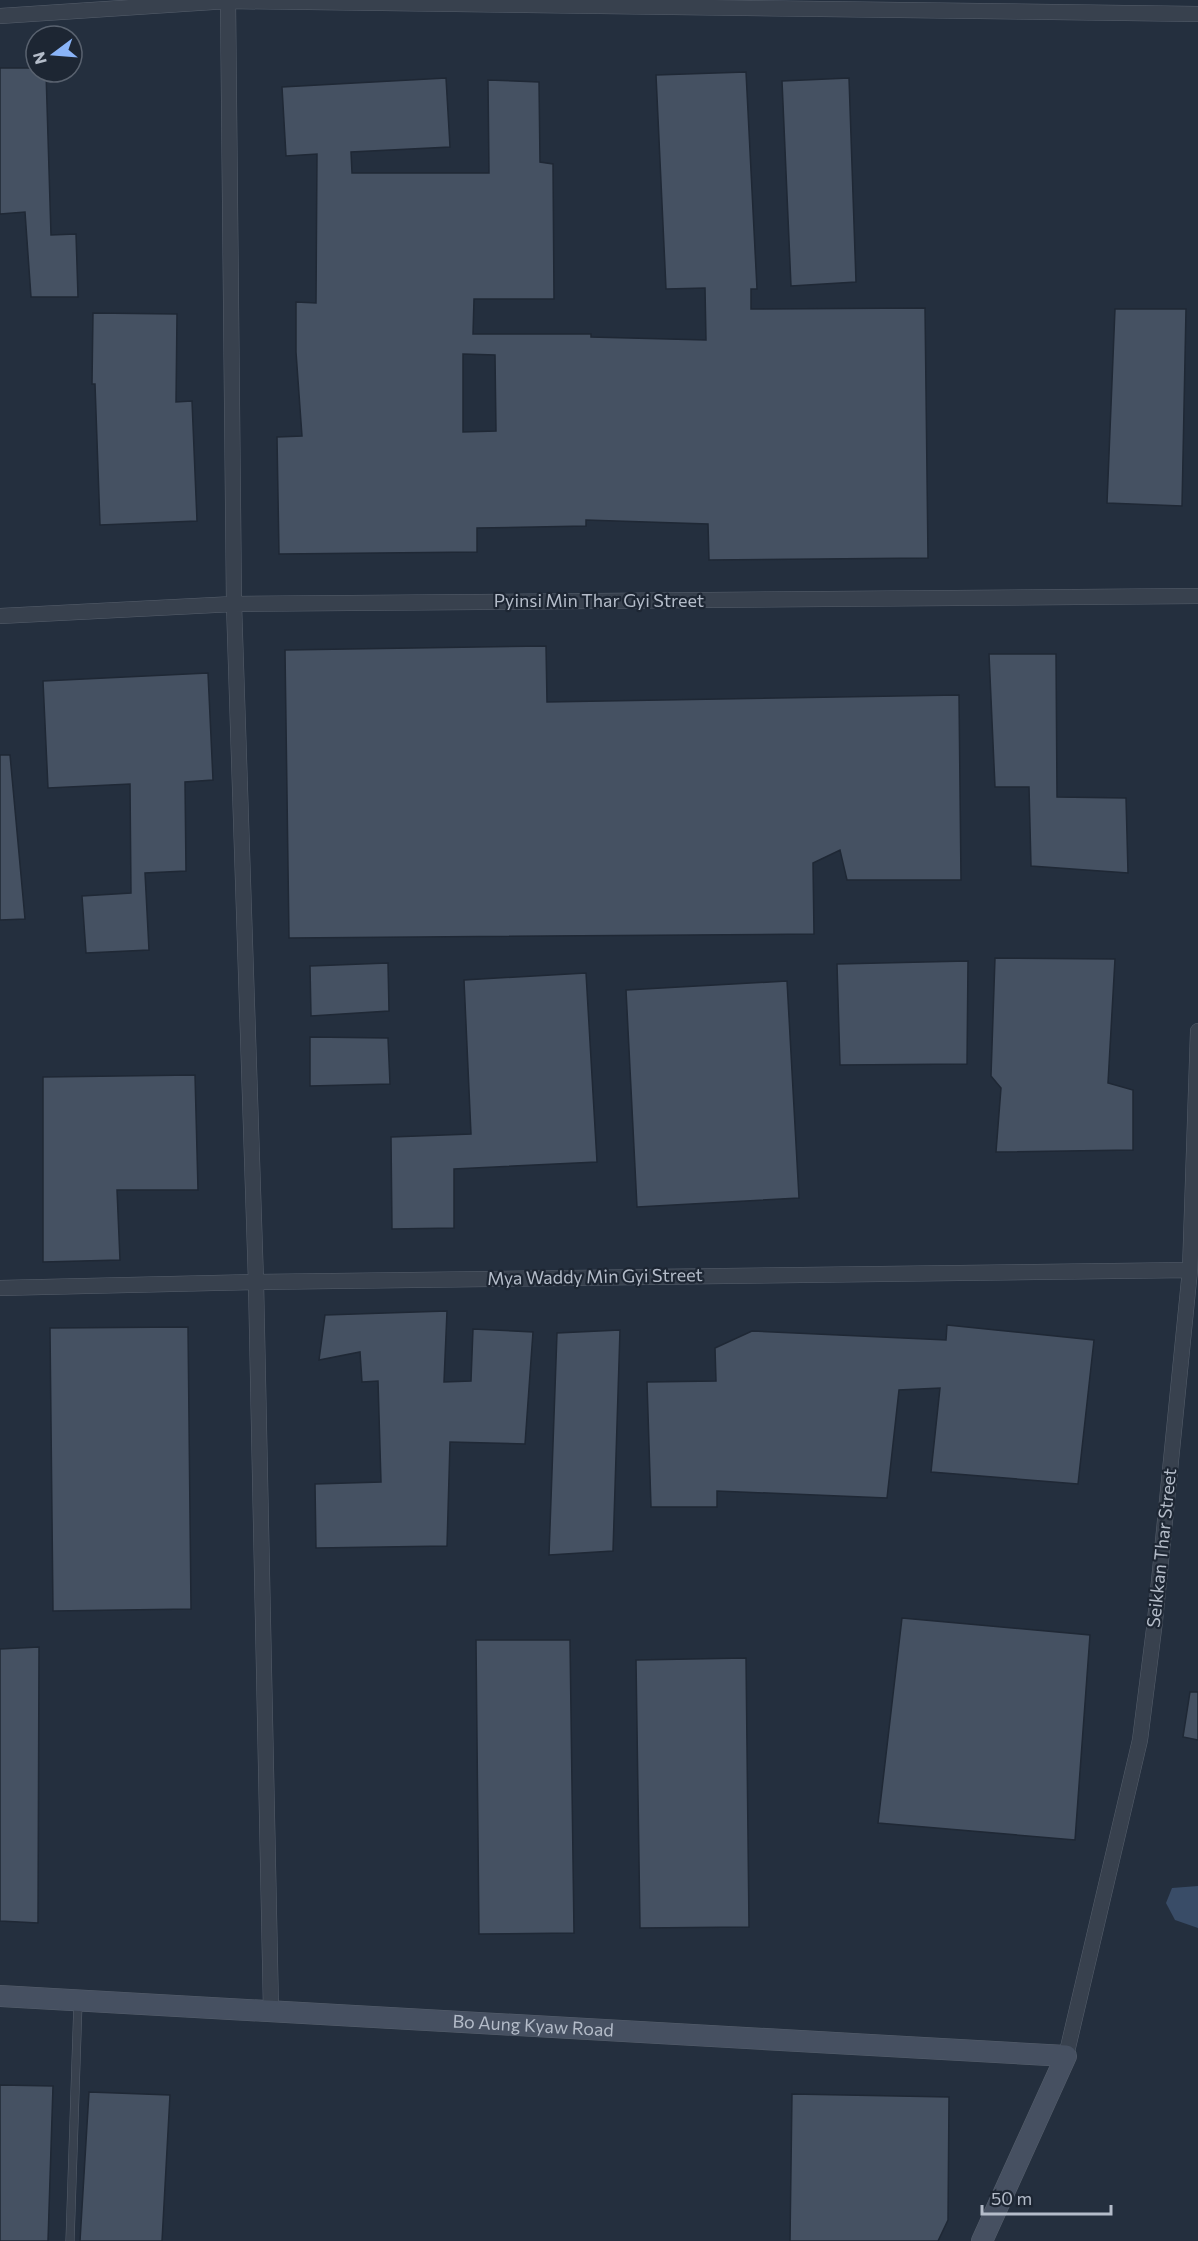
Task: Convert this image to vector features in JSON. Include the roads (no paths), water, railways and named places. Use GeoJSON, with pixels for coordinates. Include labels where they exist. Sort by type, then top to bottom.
{"type":"FeatureCollection","features":[{"type":"Feature","properties":{"kind":"street"},"geometry":{"type":"LineString","coordinates":[[228,0],[234,604],[256,1282],[271,2010]]}},
{"type":"Feature","properties":{"kind":"street"},"geometry":{"type":"LineString","coordinates":[[0,16],[228,0],[708,4],[1198,14]]}},
{"type":"Feature","properties":{"kind":"street","name":"Pyinsi Min Thar Gyi Street"},"geometry":{"type":"LineString","coordinates":[[0,616],[234,604],[1198,596]]}},
{"type":"Feature","properties":{"kind":"street","name":"Seikkan Thar Street"},"geometry":{"type":"LineString","coordinates":[[1066,2056],[1140,1740],[1155,1621],[1190,1270],[1198,1031]]}},
{"type":"Feature","properties":{"kind":"street","name":"Mya Waddy Min Gyi Street"},"geometry":{"type":"LineString","coordinates":[[0,1288],[256,1282],[1190,1270]]}},
{"type":"Feature","properties":{"kind":"street","name":"Bo Aung Kyaw Road"},"geometry":{"type":"LineString","coordinates":[[0,1996],[1066,2056]]}},
{"type":"Feature","properties":{"kind":"street"},"geometry":{"type":"LineString","coordinates":[[982,2241],[1066,2056]]}},
{"type":"Feature","properties":{"kind":"lane"},"geometry":{"type":"LineString","coordinates":[[70,2241],[78,2000]]}},
{"type":"Feature","properties":{"kind":"water"},"geometry":{"type":"Polygon","coordinates":[[[1198,1886],[1198,1928],[1175,1920],[1166,1903],[1172,1888],[1198,1886]]]}}]}
